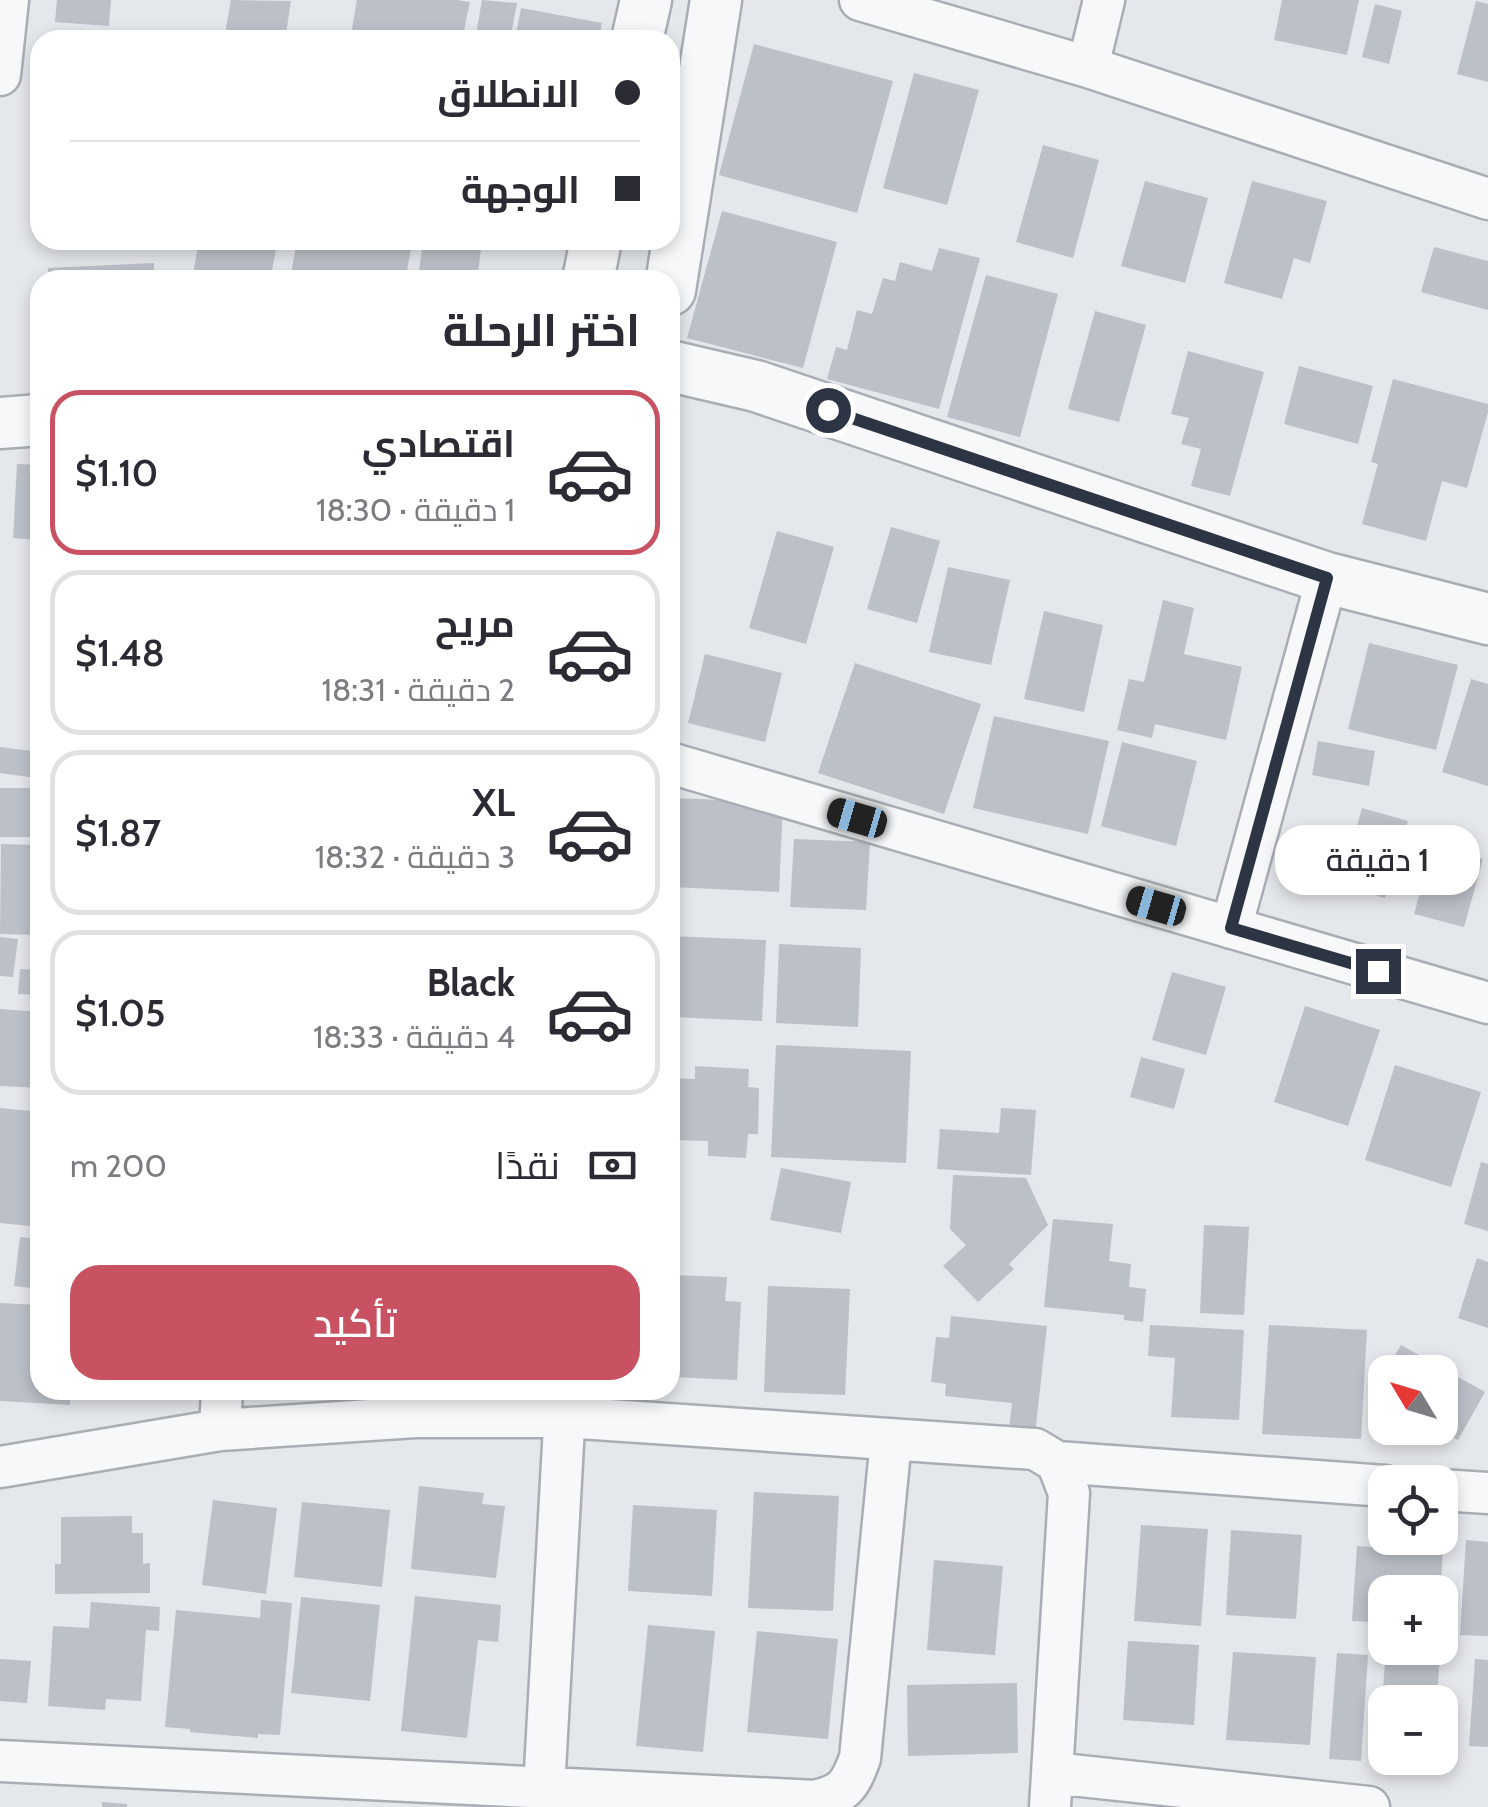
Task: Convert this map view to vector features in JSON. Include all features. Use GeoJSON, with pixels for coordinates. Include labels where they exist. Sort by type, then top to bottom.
{"type":"FeatureCollection","features":[{"type":"Feature","properties":{"kind":"street"},"geometry":{"type":"LineString","coordinates":[[0,75],[8,0]]}},
{"type":"Feature","properties":{"kind":"street"},"geometry":{"type":"LineString","coordinates":[[639,30],[646,0]]}},
{"type":"Feature","properties":{"kind":"street"},"geometry":{"type":"LineString","coordinates":[[680,227],[716,0]]}},
{"type":"Feature","properties":{"kind":"street"},"geometry":{"type":"LineString","coordinates":[[860,0],[1088,67],[1488,198]]}},
{"type":"Feature","properties":{"kind":"street"},"geometry":{"type":"LineString","coordinates":[[1088,67],[1104,0]]}},
{"type":"Feature","properties":{"kind":"street"},"geometry":{"type":"LineString","coordinates":[[680,368],[756,386],[1327,578],[1488,619]]}},
{"type":"Feature","properties":{"kind":"street"},"geometry":{"type":"LineString","coordinates":[[0,422],[30,420]]}},
{"type":"Feature","properties":{"kind":"street"},"geometry":{"type":"LineString","coordinates":[[1231,928],[1327,578]]}},
{"type":"Feature","properties":{"kind":"street"},"geometry":{"type":"LineString","coordinates":[[680,766],[1488,1002]]}},
{"type":"Feature","properties":{"kind":"street"},"geometry":{"type":"LineString","coordinates":[[220,1430],[222,1400]]}},
{"type":"Feature","properties":{"kind":"street"},"geometry":{"type":"LineString","coordinates":[[544,1797],[566,1403]]}},
{"type":"Feature","properties":{"kind":"street"},"geometry":{"type":"LineString","coordinates":[[0,1467],[220,1430],[566,1403],[891,1440],[1034,1449],[1056,1462],[1368,1485]]}},
{"type":"Feature","properties":{"kind":"street"},"geometry":{"type":"LineString","coordinates":[[0,1761],[544,1797],[815,1801],[836,1796],[852,1780],[860,1758],[891,1440]]}},
{"type":"Feature","properties":{"kind":"street"},"geometry":{"type":"LineString","coordinates":[[1056,1462],[1069,1493],[1051,1790],[1369,1807]]}},
{"type":"Feature","properties":{"kind":"street"},"geometry":{"type":"LineString","coordinates":[[1458,1491],[1488,1493]]}},
{"type":"Feature","properties":{"kind":"building"},"geometry":{"type":"Polygon","coordinates":[[[57,0],[111,0],[109,26],[55,22],[57,0]]]}},
{"type":"Feature","properties":{"kind":"building"},"geometry":{"type":"Polygon","coordinates":[[[231,0],[291,1],[287,30],[226,30],[231,0]]]}},
{"type":"Feature","properties":{"kind":"building"},"geometry":{"type":"Polygon","coordinates":[[[357,0],[470,2],[464,30],[352,29],[357,0]]]}},
{"type":"Feature","properties":{"kind":"building"},"geometry":{"type":"Polygon","coordinates":[[[482,0],[517,3],[512,30],[477,30],[482,0]]]}},
{"type":"Feature","properties":{"kind":"building"},"geometry":{"type":"Polygon","coordinates":[[[1282,0],[1359,0],[1347,55],[1274,40],[1282,0]]]}},
{"type":"Feature","properties":{"kind":"building"},"geometry":{"type":"Polygon","coordinates":[[[1476,1],[1488,4],[1488,82],[1457,74],[1476,1]]]}},
{"type":"Feature","properties":{"kind":"building"},"geometry":{"type":"Polygon","coordinates":[[[1375,4],[1402,11],[1389,64],[1362,57],[1375,4]]]}},
{"type":"Feature","properties":{"kind":"building"},"geometry":{"type":"Polygon","coordinates":[[[521,8],[602,23],[601,30],[517,30],[521,8]]]}},
{"type":"Feature","properties":{"kind":"building"},"geometry":{"type":"Polygon","coordinates":[[[754,44],[893,81],[857,213],[719,175],[754,44]]]}},
{"type":"Feature","properties":{"kind":"building"},"geometry":{"type":"Polygon","coordinates":[[[914,73],[979,90],[947,205],[883,188],[914,73]]]}},
{"type":"Feature","properties":{"kind":"building"},"geometry":{"type":"Polygon","coordinates":[[[1043,145],[1099,160],[1073,258],[1016,242],[1043,145]]]}},
{"type":"Feature","properties":{"kind":"building"},"geometry":{"type":"Polygon","coordinates":[[[1145,181],[1208,198],[1185,283],[1121,266],[1145,181]]]}},
{"type":"Feature","properties":{"kind":"building"},"geometry":{"type":"Polygon","coordinates":[[[1252,181],[1327,201],[1310,263],[1294,258],[1282,299],[1224,283],[1252,181]]]}},
{"type":"Feature","properties":{"kind":"building"},"geometry":{"type":"Polygon","coordinates":[[[722,211],[837,242],[803,368],[687,338],[722,211]]]}},
{"type":"Feature","properties":{"kind":"building"},"geometry":{"type":"Polygon","coordinates":[[[1434,247],[1488,261],[1488,310],[1421,292],[1434,247]]]}},
{"type":"Feature","properties":{"kind":"building"},"geometry":{"type":"Polygon","coordinates":[[[939,248],[980,258],[939,409],[827,379],[836,347],[847,350],[857,310],[872,314],[883,278],[895,281],[900,262],[932,271],[939,248]]]}},
{"type":"Feature","properties":{"kind":"building"},"geometry":{"type":"Polygon","coordinates":[[[197,250],[276,250],[272,270],[194,270],[197,250]]]}},
{"type":"Feature","properties":{"kind":"building"},"geometry":{"type":"Polygon","coordinates":[[[295,250],[411,250],[407,270],[292,270],[295,250]]]}},
{"type":"Feature","properties":{"kind":"building"},"geometry":{"type":"Polygon","coordinates":[[[422,250],[481,250],[478,270],[419,270],[422,250]]]}},
{"type":"Feature","properties":{"kind":"building"},"geometry":{"type":"Polygon","coordinates":[[[154,263],[154,270],[48,268],[154,263]]]}},
{"type":"Feature","properties":{"kind":"building"},"geometry":{"type":"Polygon","coordinates":[[[986,275],[1058,294],[1020,437],[947,417],[986,275]]]}},
{"type":"Feature","properties":{"kind":"building"},"geometry":{"type":"Polygon","coordinates":[[[1095,311],[1146,325],[1119,422],[1068,409],[1095,311]]]}},
{"type":"Feature","properties":{"kind":"building"},"geometry":{"type":"Polygon","coordinates":[[[1188,351],[1264,372],[1230,496],[1191,486],[1201,449],[1181,444],[1189,418],[1171,414],[1188,351]]]}},
{"type":"Feature","properties":{"kind":"building"},"geometry":{"type":"Polygon","coordinates":[[[1299,366],[1373,386],[1358,444],[1284,424],[1299,366]]]}},
{"type":"Feature","properties":{"kind":"building"},"geometry":{"type":"Polygon","coordinates":[[[1393,379],[1488,404],[1467,488],[1442,481],[1426,541],[1362,524],[1378,464],[1371,462],[1393,379]]]}},
{"type":"Feature","properties":{"kind":"building"},"geometry":{"type":"Polygon","coordinates":[[[17,464],[30,465],[30,539],[13,538],[17,464]]]}},
{"type":"Feature","properties":{"kind":"building"},"geometry":{"type":"Polygon","coordinates":[[[891,527],[940,541],[917,623],[867,609],[891,527]]]}},
{"type":"Feature","properties":{"kind":"building"},"geometry":{"type":"Polygon","coordinates":[[[777,531],[834,547],[806,644],[749,628],[777,531]]]}},
{"type":"Feature","properties":{"kind":"building"},"geometry":{"type":"Polygon","coordinates":[[[948,567],[1010,580],[991,665],[929,652],[948,567]]]}},
{"type":"Feature","properties":{"kind":"building"},"geometry":{"type":"Polygon","coordinates":[[[1163,600],[1194,608],[1184,654],[1242,667],[1226,740],[1155,724],[1152,738],[1117,730],[1129,679],[1144,682],[1163,600]]]}},
{"type":"Feature","properties":{"kind":"building"},"geometry":{"type":"Polygon","coordinates":[[[1044,611],[1103,625],[1084,712],[1024,699],[1044,611]]]}},
{"type":"Feature","properties":{"kind":"building"},"geometry":{"type":"Polygon","coordinates":[[[1369,643],[1458,665],[1436,750],[1348,729],[1369,643]]]}},
{"type":"Feature","properties":{"kind":"building"},"geometry":{"type":"Polygon","coordinates":[[[705,654],[782,673],[765,742],[688,723],[705,654]]]}},
{"type":"Feature","properties":{"kind":"building"},"geometry":{"type":"Polygon","coordinates":[[[855,663],[981,704],[944,814],[818,773],[855,663]]]}},
{"type":"Feature","properties":{"kind":"building"},"geometry":{"type":"Polygon","coordinates":[[[1471,679],[1488,684],[1488,786],[1442,772],[1471,679]]]}},
{"type":"Feature","properties":{"kind":"building"},"geometry":{"type":"Polygon","coordinates":[[[994,716],[1109,741],[1088,834],[973,808],[994,716]]]}},
{"type":"Feature","properties":{"kind":"building"},"geometry":{"type":"Polygon","coordinates":[[[1318,741],[1375,751],[1369,786],[1312,775],[1318,741]]]}},
{"type":"Feature","properties":{"kind":"building"},"geometry":{"type":"Polygon","coordinates":[[[1122,742],[1197,761],[1176,846],[1101,826],[1122,742]]]}},
{"type":"Feature","properties":{"kind":"building"},"geometry":{"type":"Polygon","coordinates":[[[0,747],[30,751],[30,777],[0,773],[0,747]]]}},
{"type":"Feature","properties":{"kind":"building"},"geometry":{"type":"Polygon","coordinates":[[[0,788],[30,788],[30,837],[0,837],[0,788]]]}},
{"type":"Feature","properties":{"kind":"building"},"geometry":{"type":"Polygon","coordinates":[[[680,798],[783,803],[779,892],[680,887],[680,798]]]}},
{"type":"Feature","properties":{"kind":"building"},"geometry":{"type":"Polygon","coordinates":[[[1362,808],[1408,821],[1398,854],[1353,841],[1362,808]]]}},
{"type":"Feature","properties":{"kind":"building"},"geometry":{"type":"Polygon","coordinates":[[[794,839],[870,842],[866,910],[790,907],[794,839]]]}},
{"type":"Feature","properties":{"kind":"building"},"geometry":{"type":"Polygon","coordinates":[[[1,844],[30,845],[30,935],[0,934],[1,844]]]}},
{"type":"Feature","properties":{"kind":"building"},"geometry":{"type":"Polygon","coordinates":[[[1433,845],[1483,859],[1464,927],[1414,914],[1433,845]]]}},
{"type":"Feature","properties":{"kind":"building"},"geometry":{"type":"Polygon","coordinates":[[[1332,850],[1394,869],[1385,898],[1323,879],[1332,850]]]}},
{"type":"Feature","properties":{"kind":"building"},"geometry":{"type":"Polygon","coordinates":[[[680,936],[766,940],[762,1021],[680,1017],[680,936]]]}},
{"type":"Feature","properties":{"kind":"building"},"geometry":{"type":"Polygon","coordinates":[[[0,937],[18,939],[13,977],[0,976],[0,937]]]}},
{"type":"Feature","properties":{"kind":"building"},"geometry":{"type":"Polygon","coordinates":[[[779,944],[861,948],[858,1027],[776,1023],[779,944]]]}},
{"type":"Feature","properties":{"kind":"building"},"geometry":{"type":"Polygon","coordinates":[[[20,969],[30,970],[30,995],[18,994],[20,969]]]}},
{"type":"Feature","properties":{"kind":"building"},"geometry":{"type":"Polygon","coordinates":[[[1172,972],[1226,987],[1206,1055],[1152,1040],[1172,972]]]}},
{"type":"Feature","properties":{"kind":"building"},"geometry":{"type":"Polygon","coordinates":[[[1305,1006],[1380,1030],[1348,1126],[1274,1102],[1305,1006]]]}},
{"type":"Feature","properties":{"kind":"building"},"geometry":{"type":"Polygon","coordinates":[[[0,1009],[30,1011],[30,1088],[0,1086],[0,1009]]]}},
{"type":"Feature","properties":{"kind":"building"},"geometry":{"type":"Polygon","coordinates":[[[776,1045],[911,1051],[906,1163],[771,1157],[776,1045]]]}},
{"type":"Feature","properties":{"kind":"building"},"geometry":{"type":"Polygon","coordinates":[[[1141,1057],[1185,1069],[1174,1109],[1130,1097],[1141,1057]]]}},
{"type":"Feature","properties":{"kind":"building"},"geometry":{"type":"Polygon","coordinates":[[[1395,1065],[1481,1092],[1451,1187],[1365,1160],[1395,1065]]]}},
{"type":"Feature","properties":{"kind":"building"},"geometry":{"type":"Polygon","coordinates":[[[695,1066],[749,1069],[748,1087],[759,1088],[758,1134],[748,1134],[746,1158],[708,1156],[708,1141],[680,1140],[680,1078],[695,1079],[695,1066]]]}},
{"type":"Feature","properties":{"kind":"building"},"geometry":{"type":"Polygon","coordinates":[[[0,1108],[30,1111],[30,1226],[0,1223],[0,1108]]]}},
{"type":"Feature","properties":{"kind":"building"},"geometry":{"type":"Polygon","coordinates":[[[1001,1108],[1036,1110],[1031,1175],[937,1169],[940,1129],[999,1133],[1001,1108]]]}},
{"type":"Feature","properties":{"kind":"building"},"geometry":{"type":"Polygon","coordinates":[[[1481,1162],[1488,1164],[1488,1231],[1464,1224],[1481,1162]]]}},
{"type":"Feature","properties":{"kind":"building"},"geometry":{"type":"Polygon","coordinates":[[[781,1168],[851,1182],[841,1233],[770,1220],[781,1168]]]}},
{"type":"Feature","properties":{"kind":"building"},"geometry":{"type":"Polygon","coordinates":[[[953,1175],[1026,1178],[1048,1225],[1009,1264],[1014,1269],[978,1302],[943,1266],[966,1245],[950,1229],[953,1175]]]}},
{"type":"Feature","properties":{"kind":"building"},"geometry":{"type":"Polygon","coordinates":[[[1053,1219],[1113,1224],[1109,1261],[1131,1264],[1129,1287],[1146,1289],[1143,1322],[1124,1320],[1124,1315],[1044,1307],[1053,1219]]]}},
{"type":"Feature","properties":{"kind":"building"},"geometry":{"type":"Polygon","coordinates":[[[1204,1225],[1249,1227],[1244,1315],[1200,1313],[1204,1225]]]}},
{"type":"Feature","properties":{"kind":"building"},"geometry":{"type":"Polygon","coordinates":[[[20,1237],[30,1238],[30,1288],[14,1286],[20,1237]]]}},
{"type":"Feature","properties":{"kind":"building"},"geometry":{"type":"Polygon","coordinates":[[[1477,1258],[1488,1262],[1488,1328],[1458,1318],[1477,1258]]]}},
{"type":"Feature","properties":{"kind":"building"},"geometry":{"type":"Polygon","coordinates":[[[680,1275],[727,1277],[725,1301],[741,1302],[737,1380],[680,1377],[680,1275]]]}},
{"type":"Feature","properties":{"kind":"building"},"geometry":{"type":"Polygon","coordinates":[[[768,1286],[850,1289],[845,1395],[764,1392],[768,1286]]]}},
{"type":"Feature","properties":{"kind":"building"},"geometry":{"type":"Polygon","coordinates":[[[0,1303],[30,1304],[30,1400],[70,1400],[70,1405],[0,1401],[0,1303]]]}},
{"type":"Feature","properties":{"kind":"building"},"geometry":{"type":"Polygon","coordinates":[[[951,1316],[1047,1326],[1035,1434],[1009,1431],[1012,1403],[945,1396],[946,1384],[931,1382],[936,1337],[949,1338],[951,1316]]]}},
{"type":"Feature","properties":{"kind":"building"},"geometry":{"type":"Polygon","coordinates":[[[1150,1325],[1244,1330],[1239,1420],[1171,1417],[1175,1358],[1148,1356],[1150,1325]]]}},
{"type":"Feature","properties":{"kind":"building"},"geometry":{"type":"Polygon","coordinates":[[[1269,1325],[1367,1330],[1361,1439],[1262,1434],[1269,1325]]]}},
{"type":"Feature","properties":{"kind":"building"},"geometry":{"type":"Polygon","coordinates":[[[1401,1345],[1419,1355],[1395,1355],[1401,1345]]]}},
{"type":"Feature","properties":{"kind":"building"},"geometry":{"type":"Polygon","coordinates":[[[1458,1377],[1485,1392],[1458,1440],[1458,1377]]]}},
{"type":"Feature","properties":{"kind":"building"},"geometry":{"type":"Polygon","coordinates":[[[419,1486],[484,1493],[482,1504],[505,1506],[496,1578],[411,1569],[419,1486]]]}},
{"type":"Feature","properties":{"kind":"building"},"geometry":{"type":"Polygon","coordinates":[[[754,1492],[839,1496],[833,1611],[748,1608],[754,1492]]]}},
{"type":"Feature","properties":{"kind":"building"},"geometry":{"type":"Polygon","coordinates":[[[213,1500],[277,1508],[266,1594],[202,1585],[213,1500]]]}},
{"type":"Feature","properties":{"kind":"building"},"geometry":{"type":"Polygon","coordinates":[[[302,1502],[390,1510],[382,1587],[294,1577],[302,1502]]]}},
{"type":"Feature","properties":{"kind":"building"},"geometry":{"type":"Polygon","coordinates":[[[633,1505],[717,1510],[712,1596],[628,1591],[633,1505]]]}},
{"type":"Feature","properties":{"kind":"building"},"geometry":{"type":"Polygon","coordinates":[[[132,1516],[132,1533],[143,1533],[143,1564],[150,1563],[150,1593],[55,1594],[55,1564],[61,1564],[61,1517],[132,1516]]]}},
{"type":"Feature","properties":{"kind":"building"},"geometry":{"type":"Polygon","coordinates":[[[1141,1525],[1208,1529],[1201,1626],[1134,1621],[1141,1525]]]}},
{"type":"Feature","properties":{"kind":"building"},"geometry":{"type":"Polygon","coordinates":[[[1231,1530],[1302,1535],[1296,1619],[1226,1615],[1231,1530]]]}},
{"type":"Feature","properties":{"kind":"building"},"geometry":{"type":"Polygon","coordinates":[[[1466,1540],[1488,1542],[1488,1636],[1460,1635],[1466,1540]]]}},
{"type":"Feature","properties":{"kind":"building"},"geometry":{"type":"Polygon","coordinates":[[[1357,1546],[1368,1547],[1368,1555],[1443,1555],[1441,1575],[1368,1575],[1368,1622],[1352,1621],[1357,1546]]]}},
{"type":"Feature","properties":{"kind":"building"},"geometry":{"type":"Polygon","coordinates":[[[934,1560],[1003,1566],[995,1655],[927,1650],[934,1560]]]}},
{"type":"Feature","properties":{"kind":"building"},"geometry":{"type":"Polygon","coordinates":[[[415,1596],[501,1605],[498,1642],[478,1640],[467,1738],[401,1731],[415,1596]]]}},
{"type":"Feature","properties":{"kind":"building"},"geometry":{"type":"Polygon","coordinates":[[[301,1597],[380,1605],[370,1701],[291,1693],[301,1597]]]}},
{"type":"Feature","properties":{"kind":"building"},"geometry":{"type":"Polygon","coordinates":[[[261,1600],[292,1603],[280,1735],[258,1734],[258,1738],[165,1727],[176,1610],[260,1618],[261,1600]]]}},
{"type":"Feature","properties":{"kind":"building"},"geometry":{"type":"Polygon","coordinates":[[[91,1602],[160,1607],[159,1631],[146,1630],[141,1701],[106,1699],[105,1710],[48,1706],[53,1626],[89,1628],[91,1602]]]}},
{"type":"Feature","properties":{"kind":"building"},"geometry":{"type":"Polygon","coordinates":[[[648,1625],[715,1631],[703,1752],[636,1746],[648,1625]]]}},
{"type":"Feature","properties":{"kind":"building"},"geometry":{"type":"Polygon","coordinates":[[[757,1631],[838,1639],[828,1739],[747,1732],[757,1631]]]}},
{"type":"Feature","properties":{"kind":"building"},"geometry":{"type":"Polygon","coordinates":[[[1128,1641],[1199,1645],[1194,1725],[1123,1720],[1128,1641]]]}},
{"type":"Feature","properties":{"kind":"building"},"geometry":{"type":"Polygon","coordinates":[[[1233,1652],[1316,1657],[1310,1745],[1226,1740],[1233,1652]]]}},
{"type":"Feature","properties":{"kind":"building"},"geometry":{"type":"Polygon","coordinates":[[[1337,1653],[1368,1655],[1361,1761],[1329,1759],[1337,1653]]]}},
{"type":"Feature","properties":{"kind":"building"},"geometry":{"type":"Polygon","coordinates":[[[0,1659],[31,1661],[27,1703],[0,1701],[0,1659]]]}},
{"type":"Feature","properties":{"kind":"building"},"geometry":{"type":"Polygon","coordinates":[[[1475,1659],[1488,1660],[1488,1747],[1469,1746],[1475,1659]]]}},
{"type":"Feature","properties":{"kind":"building"},"geometry":{"type":"Polygon","coordinates":[[[1385,1665],[1439,1665],[1438,1685],[1383,1685],[1385,1665]]]}},
{"type":"Feature","properties":{"kind":"building"},"geometry":{"type":"Polygon","coordinates":[[[1017,1683],[1018,1753],[908,1756],[907,1685],[1017,1683]]]}},
{"type":"Feature","properties":{"kind":"building"},"geometry":{"type":"Polygon","coordinates":[[[102,1802],[127,1804],[127,1807],[102,1807],[102,1802]]]}},
{"type":"Feature","properties":{"kind":"route"},"geometry":{"type":"LineString","coordinates":[[828,410],[1327,578],[1231,928],[1378,971]]}}]}
